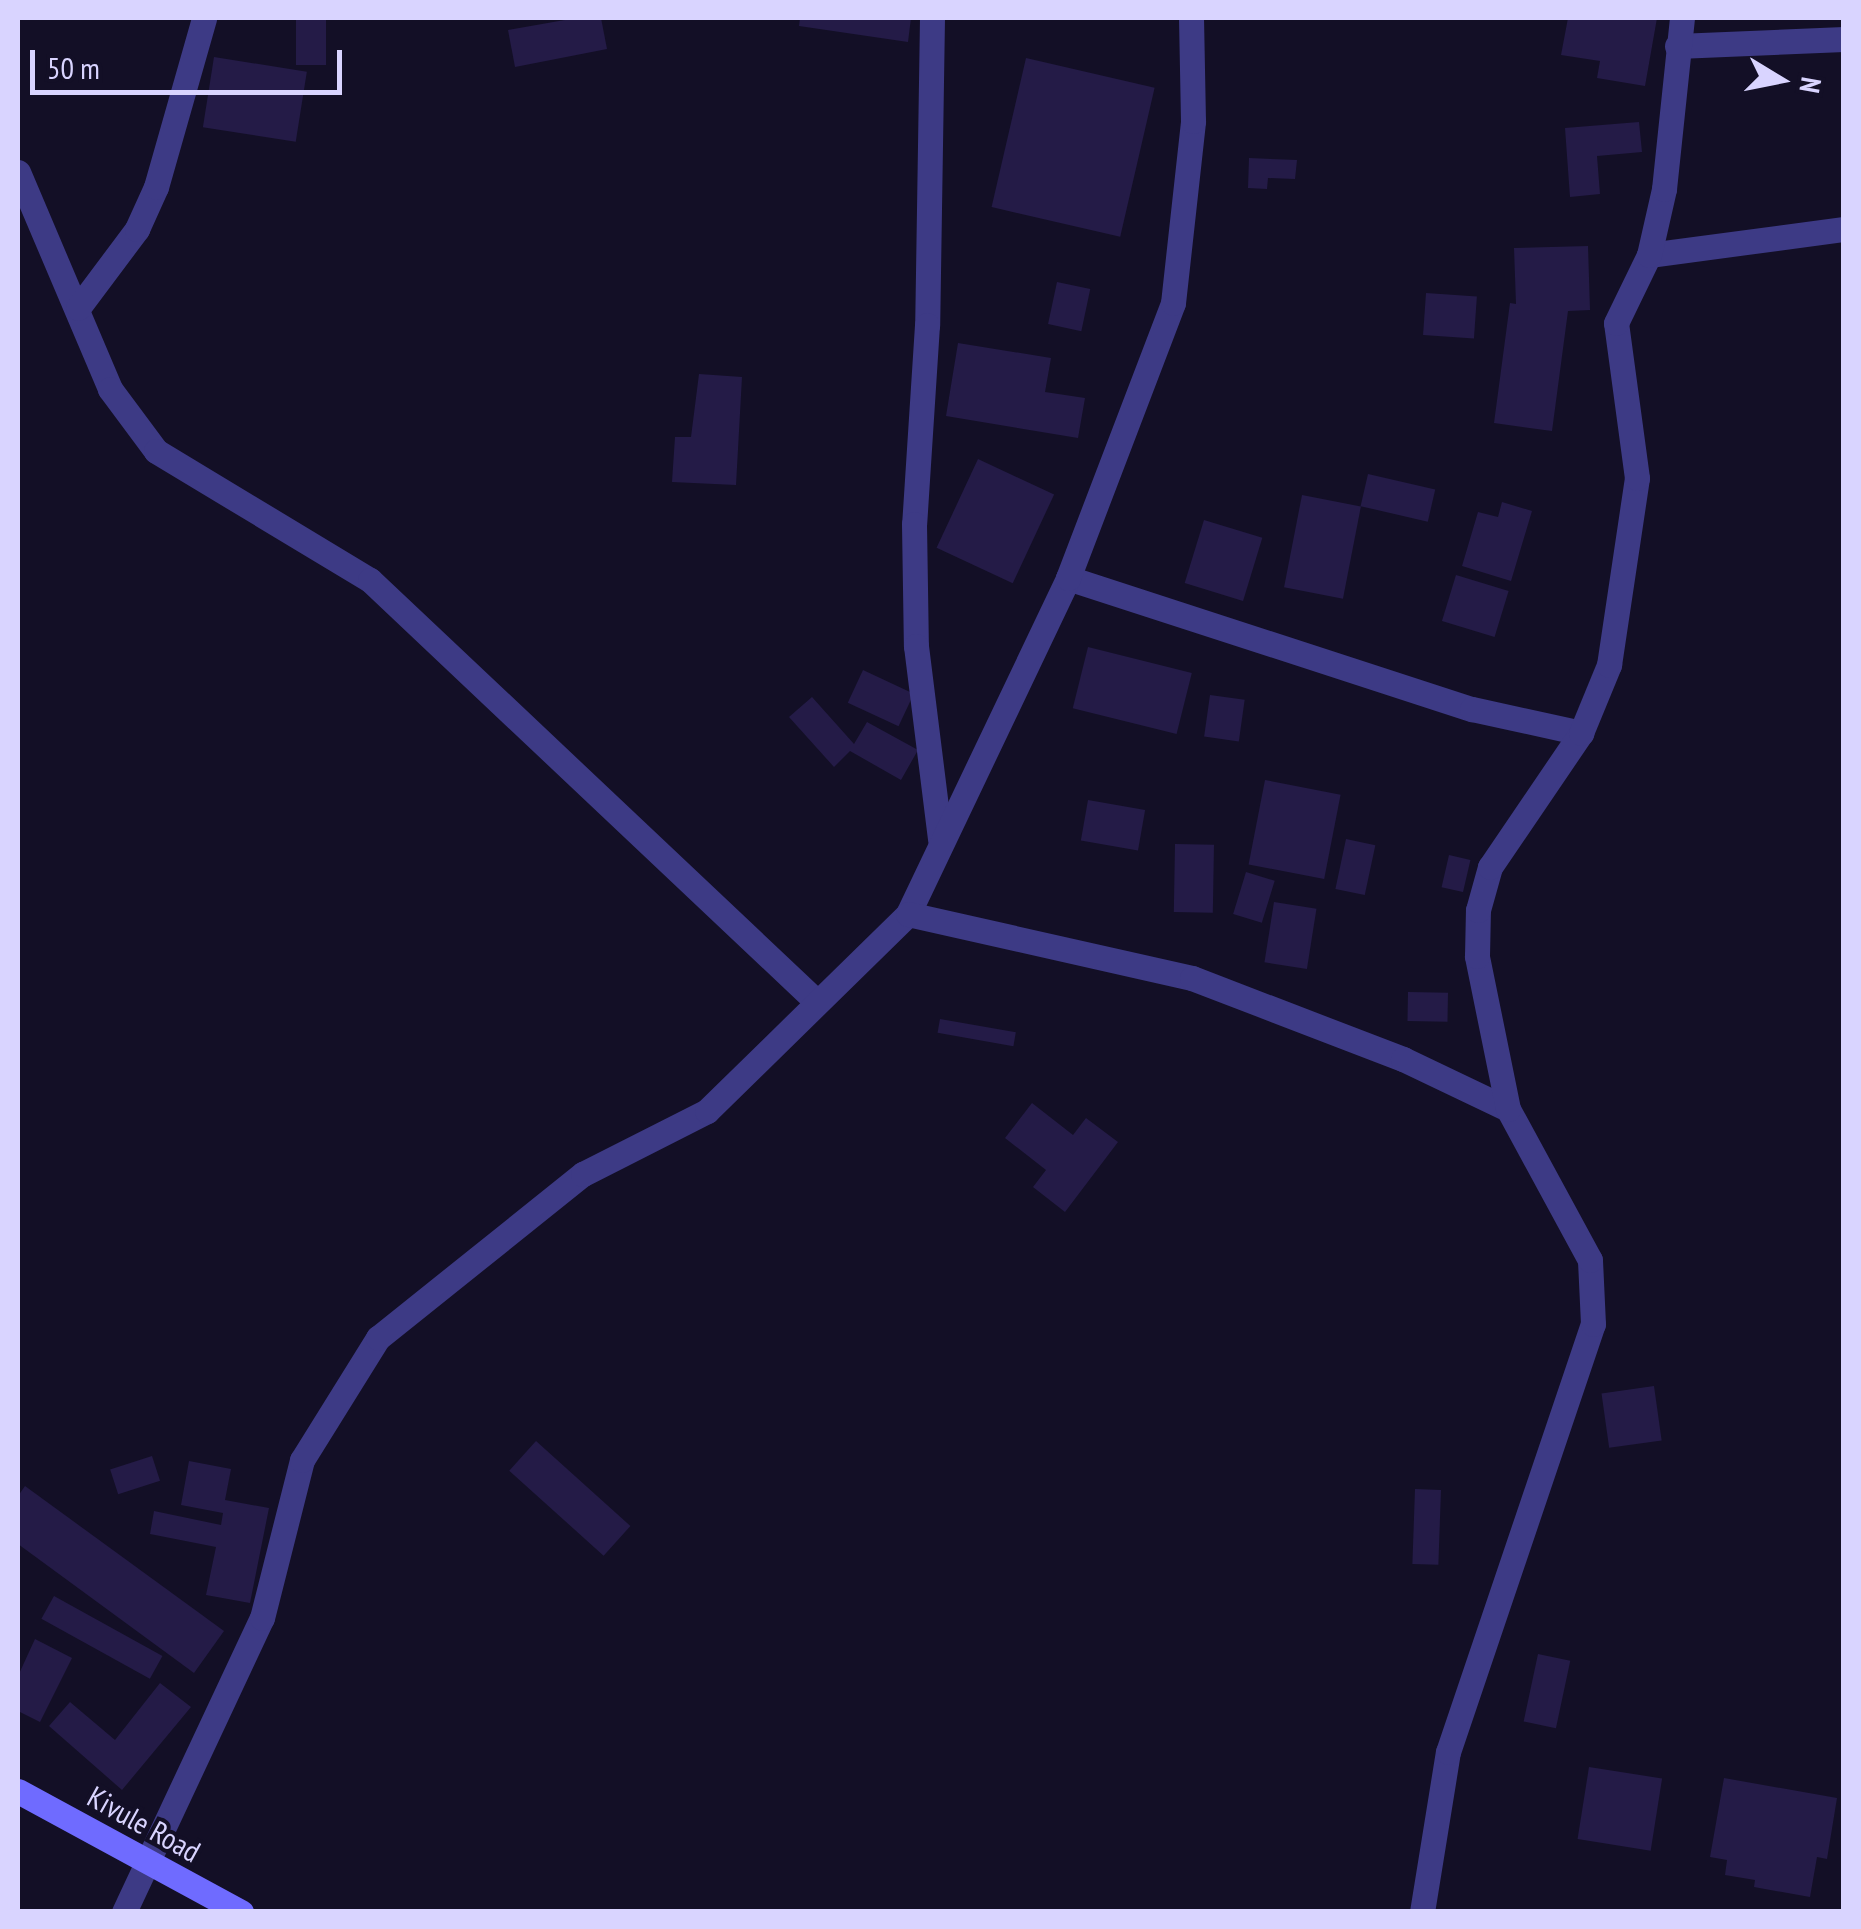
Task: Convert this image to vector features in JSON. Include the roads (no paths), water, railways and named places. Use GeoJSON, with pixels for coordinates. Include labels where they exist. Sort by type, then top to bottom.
{"type":"FeatureCollection","features":[{"type":"Feature","properties":{"kind":"street"},"geometry":{"type":"LineString","coordinates":[[78,308],[136,230],[156,187],[204,18]]}},
{"type":"Feature","properties":{"kind":"street"},"geometry":{"type":"LineString","coordinates":[[932,18],[927,324],[914,524],[916,646],[940,840]]}},
{"type":"Feature","properties":{"kind":"street"},"geometry":{"type":"LineString","coordinates":[[124,1912],[262,1618],[302,1460],[378,1338],[583,1174],[707,1110],[908,914],[1068,578],[1173,304],[1192,121],[1191,18]]}},
{"type":"Feature","properties":{"kind":"street"},"geometry":{"type":"LineString","coordinates":[[1422,1912],[1448,1752],[1593,1324],[1590,1260],[1508,1108],[1477,956],[1478,910],[1490,867],[1581,733],[1609,664],[1638,478],[1616,322],[1650,255],[1664,189],[1682,18]]}},
{"type":"Feature","properties":{"kind":"street"},"geometry":{"type":"LineString","coordinates":[[1677,46],[1844,39]]}},
{"type":"Feature","properties":{"kind":"street"},"geometry":{"type":"LineString","coordinates":[[18,172],[27,205],[78,308],[110,389],[156,451],[370,580],[816,1001]]}},
{"type":"Feature","properties":{"kind":"street"},"geometry":{"type":"LineString","coordinates":[[1650,255],[1844,229]]}},
{"type":"Feature","properties":{"kind":"street"},"geometry":{"type":"LineString","coordinates":[[1068,578],[1472,708],[1581,733]]}},
{"type":"Feature","properties":{"kind":"street"},"geometry":{"type":"LineString","coordinates":[[908,914],[1192,978],[1403,1058],[1508,1108]]}},
{"type":"Feature","properties":{"kind":"street","name":"Kivule Road"},"geometry":{"type":"LineString","coordinates":[[18,1791],[146,1865],[241,1912]]}}]}
